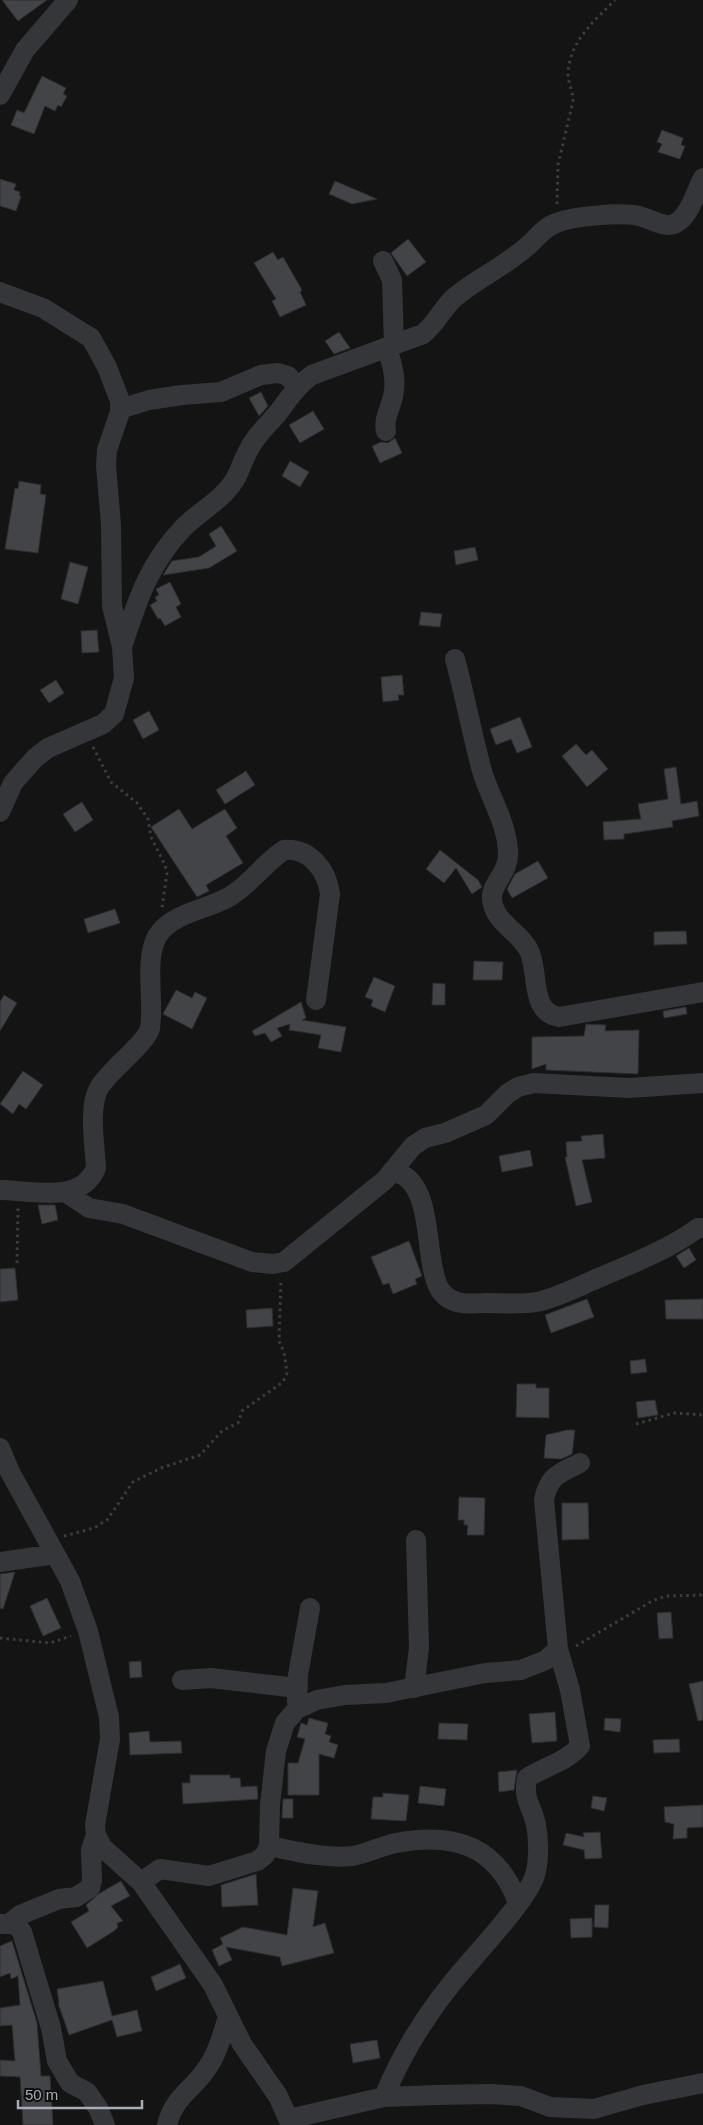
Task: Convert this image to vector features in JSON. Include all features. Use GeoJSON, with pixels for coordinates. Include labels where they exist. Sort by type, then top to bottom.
{"type":"FeatureCollection","features":[{"type":"Feature","properties":{"kind":"street"},"geometry":{"type":"LineString","coordinates":[[0,95],[25,50],[68,0]]}},
{"type":"Feature","properties":{"kind":"street"},"geometry":{"type":"LineString","coordinates":[[122,647],[143,586],[160,555],[185,526],[224,493],[235,480],[247,452],[260,431],[298,386],[312,375],[423,334],[435,324],[454,298],[520,253],[541,231],[557,223],[620,214],[640,216],[663,224],[674,225],[687,212],[703,178]]}},
{"type":"Feature","properties":{"kind":"street"},"geometry":{"type":"LineString","coordinates":[[383,261],[392,280],[390,347],[394,386],[393,397],[385,420],[386,431]]}},
{"type":"Feature","properties":{"kind":"street"},"geometry":{"type":"LineString","coordinates":[[0,292],[43,308],[91,338],[108,367],[120,401],[120,409],[107,450],[106,466],[110,524],[112,606],[122,647],[124,678],[114,714],[102,724],[48,748],[35,758],[13,783],[0,812]]}},
{"type":"Feature","properties":{"kind":"street"},"geometry":{"type":"LineString","coordinates":[[120,409],[182,395],[221,392],[260,375],[278,373],[288,376],[298,386]]}},
{"type":"Feature","properties":{"kind":"street"},"geometry":{"type":"LineString","coordinates":[[455,659],[482,771],[506,829],[509,852],[506,870],[492,891],[492,900],[506,927],[519,935],[528,947],[541,1007],[551,1016],[559,1017],[703,992]]}},
{"type":"Feature","properties":{"kind":"street"},"geometry":{"type":"LineString","coordinates":[[65,1192],[86,1180],[96,1168],[94,1115],[98,1089],[118,1064],[146,1038],[150,1028],[151,971],[154,942],[160,932],[171,922],[231,896],[273,857],[284,850],[295,849],[320,866],[328,880],[330,894],[316,1000]]}},
{"type":"Feature","properties":{"kind":"street"},"geometry":{"type":"LineString","coordinates":[[0,1190],[65,1192],[89,1208],[123,1214],[252,1262],[273,1264],[284,1262],[385,1180],[414,1146],[424,1138],[445,1133],[486,1115],[507,1094],[518,1087],[534,1083],[629,1088],[703,1083]]}},
{"type":"Feature","properties":{"kind":"street"},"geometry":{"type":"LineString","coordinates":[[392,1171],[406,1177],[417,1194],[428,1228],[435,1276],[439,1288],[444,1295],[454,1302],[468,1304],[535,1302],[556,1296],[661,1251],[698,1228],[703,1228]]}},
{"type":"Feature","properties":{"kind":"street"},"geometry":{"type":"LineString","coordinates":[[0,1448],[10,1472],[73,1587],[88,1631],[109,1717],[110,1732],[95,1825],[96,1835],[102,1847],[141,1882],[213,1985],[228,2017],[256,2066],[278,2096],[290,2122],[384,2097],[491,2094],[521,2096],[550,2107],[594,2109],[643,2095],[703,2083]]}},
{"type":"Feature","properties":{"kind":"street"},"geometry":{"type":"LineString","coordinates":[[384,2097],[398,2062],[418,2028],[518,1903],[535,1876],[538,1857],[536,1825],[525,1794],[527,1778],[537,1771],[571,1756],[580,1746],[570,1690],[559,1652],[544,1500],[547,1487],[552,1478],[580,1463]]}},
{"type":"Feature","properties":{"kind":"street"},"geometry":{"type":"LineString","coordinates":[[414,1688],[419,1648],[416,1540]]}},
{"type":"Feature","properties":{"kind":"street"},"geometry":{"type":"LineString","coordinates":[[0,1562],[52,1549]]}},
{"type":"Feature","properties":{"kind":"street"},"geometry":{"type":"LineString","coordinates":[[296,1709],[297,1688],[310,1608]]}},
{"type":"Feature","properties":{"kind":"street"},"geometry":{"type":"LineString","coordinates":[[141,1882],[160,1869],[209,1876],[257,1861],[265,1855],[269,1846],[270,1805],[276,1751],[285,1723],[296,1709],[317,1700],[414,1688],[485,1674],[521,1670],[546,1660],[559,1652]]}},
{"type":"Feature","properties":{"kind":"street"},"geometry":{"type":"LineString","coordinates":[[182,1680],[211,1678],[297,1688]]}},
{"type":"Feature","properties":{"kind":"street"},"geometry":{"type":"LineString","coordinates":[[5,1924],[20,1915],[59,1899],[76,1897],[90,1888],[92,1880],[91,1850],[96,1835]]}},
{"type":"Feature","properties":{"kind":"street"},"geometry":{"type":"LineString","coordinates":[[269,1846],[292,1849],[312,1855],[346,1856],[395,1843],[422,1839],[450,1840],[467,1845],[486,1854],[511,1884],[518,1903]]}},
{"type":"Feature","properties":{"kind":"street"},"geometry":{"type":"LineString","coordinates":[[5,1924],[15,1924],[22,1932],[27,1944],[51,2028],[59,2067],[70,2083],[87,2092],[98,2108],[105,2125]]}},
{"type":"Feature","properties":{"kind":"street"},"geometry":{"type":"LineString","coordinates":[[168,2125],[174,2104],[204,2073],[217,2052],[228,2017]]}},
{"type":"Feature","properties":{"kind":"path"},"geometry":{"type":"LineString","coordinates":[[557,223],[558,165],[573,101],[573,90],[568,81],[568,73],[577,40],[615,0]]}},
{"type":"Feature","properties":{"kind":"path"},"geometry":{"type":"LineString","coordinates":[[84,733],[103,763],[111,782],[137,803],[148,819],[151,837],[165,865],[167,874],[160,932]]}},
{"type":"Feature","properties":{"kind":"path"},"geometry":{"type":"LineString","coordinates":[[17,1262],[20,1190]]}},
{"type":"Feature","properties":{"kind":"path"},"geometry":{"type":"LineString","coordinates":[[52,1549],[75,1532],[94,1528],[107,1520],[133,1482],[161,1468],[200,1455],[223,1430],[238,1423],[242,1411],[283,1382],[287,1373],[284,1352],[279,1341],[279,1302],[284,1262]]}},
{"type":"Feature","properties":{"kind":"path"},"geometry":{"type":"LineString","coordinates":[[636,1424],[674,1414],[703,1415]]}},
{"type":"Feature","properties":{"kind":"path"},"geometry":{"type":"LineString","coordinates":[[559,1652],[652,1601],[666,1596],[703,1595]]}},
{"type":"Feature","properties":{"kind":"path"},"geometry":{"type":"LineString","coordinates":[[0,1638],[50,1643],[88,1631]]}},
{"type":"Feature","properties":{"kind":"building"},"geometry":{"type":"Polygon","coordinates":[[[2,0],[47,0],[18,21],[2,0]]]}},
{"type":"Feature","properties":{"kind":"building"},"geometry":{"type":"Polygon","coordinates":[[[42,76],[66,88],[63,94],[67,96],[61,107],[58,105],[55,111],[45,106],[34,134],[11,125],[17,110],[24,113],[42,76]]]}},
{"type":"Feature","properties":{"kind":"building"},"geometry":{"type":"Polygon","coordinates":[[[662,130],[683,138],[681,145],[685,146],[680,159],[658,152],[662,144],[657,142],[662,130]]]}},
{"type":"Feature","properties":{"kind":"building"},"geometry":{"type":"Polygon","coordinates":[[[0,179],[16,184],[14,190],[20,192],[19,195],[21,196],[16,211],[0,206],[0,179]]]}},
{"type":"Feature","properties":{"kind":"building"},"geometry":{"type":"Polygon","coordinates":[[[335,181],[377,199],[352,204],[329,194],[335,181]]]}},
{"type":"Feature","properties":{"kind":"building"},"geometry":{"type":"Polygon","coordinates":[[[408,239],[426,262],[407,276],[391,253],[408,239]]]}},
{"type":"Feature","properties":{"kind":"building"},"geometry":{"type":"Polygon","coordinates":[[[273,252],[278,260],[283,257],[302,290],[300,292],[306,305],[280,317],[272,301],[276,299],[254,263],[273,252]]]}},
{"type":"Feature","properties":{"kind":"building"},"geometry":{"type":"Polygon","coordinates":[[[339,332],[350,348],[334,354],[325,341],[339,332]]]}},
{"type":"Feature","properties":{"kind":"building"},"geometry":{"type":"Polygon","coordinates":[[[261,392],[268,406],[259,416],[249,398],[261,392]]]}},
{"type":"Feature","properties":{"kind":"building"},"geometry":{"type":"Polygon","coordinates":[[[313,411],[324,429],[300,443],[289,425],[313,411]]]}},
{"type":"Feature","properties":{"kind":"building"},"geometry":{"type":"Polygon","coordinates":[[[395,438],[402,453],[380,463],[372,446],[381,442],[388,443],[395,438]]]}},
{"type":"Feature","properties":{"kind":"building"},"geometry":{"type":"Polygon","coordinates":[[[290,461],[309,472],[300,487],[282,476],[290,461]]]}},
{"type":"Feature","properties":{"kind":"building"},"geometry":{"type":"Polygon","coordinates":[[[19,481],[41,485],[40,494],[46,495],[38,553],[5,549],[15,488],[18,489],[19,481]]]}},
{"type":"Feature","properties":{"kind":"building"},"geometry":{"type":"Polygon","coordinates":[[[221,526],[237,551],[209,568],[163,575],[172,561],[199,557],[216,546],[209,534],[221,526]]]}},
{"type":"Feature","properties":{"kind":"building"},"geometry":{"type":"Polygon","coordinates":[[[475,547],[478,560],[456,565],[454,551],[475,547]]]}},
{"type":"Feature","properties":{"kind":"building"},"geometry":{"type":"Polygon","coordinates":[[[70,562],[88,567],[78,604],[61,599],[70,562]]]}},
{"type":"Feature","properties":{"kind":"building"},"geometry":{"type":"Polygon","coordinates":[[[170,582],[181,604],[176,607],[181,617],[165,626],[160,618],[158,619],[150,605],[157,601],[155,597],[159,595],[156,589],[170,582]]]}},
{"type":"Feature","properties":{"kind":"building"},"geometry":{"type":"Polygon","coordinates":[[[421,612],[442,614],[440,627],[419,625],[421,612]]]}},
{"type":"Feature","properties":{"kind":"building"},"geometry":{"type":"Polygon","coordinates":[[[97,630],[99,652],[82,653],[81,631],[97,630]]]}},
{"type":"Feature","properties":{"kind":"building"},"geometry":{"type":"Polygon","coordinates":[[[402,675],[404,695],[398,695],[399,700],[383,702],[381,677],[402,675]]]}},
{"type":"Feature","properties":{"kind":"building"},"geometry":{"type":"Polygon","coordinates":[[[56,680],[64,693],[49,703],[40,690],[56,680]]]}},
{"type":"Feature","properties":{"kind":"building"},"geometry":{"type":"Polygon","coordinates":[[[149,711],[159,730],[143,739],[133,720],[149,711]]]}},
{"type":"Feature","properties":{"kind":"building"},"geometry":{"type":"Polygon","coordinates":[[[520,717],[532,747],[517,753],[511,739],[496,745],[490,729],[520,717]]]}},
{"type":"Feature","properties":{"kind":"building"},"geometry":{"type":"Polygon","coordinates":[[[576,744],[586,755],[592,750],[608,769],[587,787],[562,756],[576,744]]]}},
{"type":"Feature","properties":{"kind":"building"},"geometry":{"type":"Polygon","coordinates":[[[676,767],[681,804],[697,801],[699,816],[672,821],[673,827],[624,834],[624,839],[604,840],[603,822],[641,819],[638,804],[668,799],[664,769],[676,767]]]}},
{"type":"Feature","properties":{"kind":"building"},"geometry":{"type":"Polygon","coordinates":[[[246,771],[255,785],[225,804],[216,790],[246,771]]]}},
{"type":"Feature","properties":{"kind":"building"},"geometry":{"type":"Polygon","coordinates":[[[82,802],[93,820],[75,832],[63,814],[82,802]]]}},
{"type":"Feature","properties":{"kind":"building"},"geometry":{"type":"Polygon","coordinates":[[[179,809],[192,829],[225,809],[237,828],[226,836],[243,863],[206,885],[209,891],[197,897],[151,827],[179,809]]]}},
{"type":"Feature","properties":{"kind":"building"},"geometry":{"type":"Polygon","coordinates":[[[440,850],[478,880],[482,887],[472,894],[456,868],[444,883],[426,869],[440,850]]]}},
{"type":"Feature","properties":{"kind":"building"},"geometry":{"type":"Polygon","coordinates":[[[538,861],[548,878],[512,898],[507,889],[515,874],[538,861]]]}},
{"type":"Feature","properties":{"kind":"building"},"geometry":{"type":"Polygon","coordinates":[[[115,909],[120,923],[88,933],[84,919],[115,909]]]}},
{"type":"Feature","properties":{"kind":"building"},"geometry":{"type":"Polygon","coordinates":[[[686,931],[687,944],[654,945],[654,932],[686,931]]]}},
{"type":"Feature","properties":{"kind":"building"},"geometry":{"type":"Polygon","coordinates":[[[474,961],[503,962],[502,980],[473,980],[474,961]]]}},
{"type":"Feature","properties":{"kind":"building"},"geometry":{"type":"Polygon","coordinates":[[[374,977],[395,986],[385,1012],[371,1006],[373,1000],[365,997],[374,977]]]}},
{"type":"Feature","properties":{"kind":"building"},"geometry":{"type":"Polygon","coordinates":[[[433,983],[445,984],[445,1005],[432,1005],[433,983]]]}},
{"type":"Feature","properties":{"kind":"building"},"geometry":{"type":"Polygon","coordinates":[[[176,990],[192,998],[195,992],[207,998],[192,1029],[163,1014],[176,990]]]}},
{"type":"Feature","properties":{"kind":"building"},"geometry":{"type":"Polygon","coordinates":[[[4,995],[17,1003],[0,1031],[0,1002],[4,995]]]}},
{"type":"Feature","properties":{"kind":"building"},"geometry":{"type":"Polygon","coordinates":[[[301,1002],[306,1018],[302,1020],[346,1027],[341,1052],[318,1048],[321,1035],[289,1030],[290,1024],[277,1028],[282,1036],[271,1042],[265,1033],[255,1036],[252,1031],[301,1002]]]}},
{"type":"Feature","properties":{"kind":"building"},"geometry":{"type":"Polygon","coordinates":[[[686,1007],[687,1014],[664,1018],[663,1011],[686,1007]]]}},
{"type":"Feature","properties":{"kind":"building"},"geometry":{"type":"Polygon","coordinates":[[[586,1024],[606,1025],[605,1031],[639,1030],[638,1074],[546,1070],[546,1064],[532,1069],[532,1037],[584,1036],[586,1024]]]}},
{"type":"Feature","properties":{"kind":"building"},"geometry":{"type":"Polygon","coordinates":[[[23,1071],[43,1085],[26,1109],[19,1104],[13,1114],[0,1104],[23,1071]]]}},
{"type":"Feature","properties":{"kind":"building"},"geometry":{"type":"Polygon","coordinates":[[[603,1134],[605,1158],[582,1160],[592,1202],[576,1206],[565,1157],[567,1157],[566,1142],[582,1141],[581,1136],[603,1134]]]}},
{"type":"Feature","properties":{"kind":"building"},"geometry":{"type":"Polygon","coordinates":[[[530,1150],[533,1166],[502,1172],[499,1156],[530,1150]]]}},
{"type":"Feature","properties":{"kind":"building"},"geometry":{"type":"Polygon","coordinates":[[[38,1205],[55,1205],[58,1220],[42,1224],[38,1205]]]}},
{"type":"Feature","properties":{"kind":"building"},"geometry":{"type":"Polygon","coordinates":[[[409,1241],[422,1276],[415,1279],[417,1284],[393,1294],[389,1283],[383,1285],[371,1257],[409,1241]]]}},
{"type":"Feature","properties":{"kind":"building"},"geometry":{"type":"Polygon","coordinates":[[[689,1248],[696,1260],[684,1268],[676,1256],[689,1248]]]}},
{"type":"Feature","properties":{"kind":"building"},"geometry":{"type":"Polygon","coordinates":[[[15,1268],[18,1300],[0,1302],[0,1269],[15,1268]]]}},
{"type":"Feature","properties":{"kind":"building"},"geometry":{"type":"Polygon","coordinates":[[[587,1299],[594,1317],[551,1333],[545,1315],[587,1299]]]}},
{"type":"Feature","properties":{"kind":"building"},"geometry":{"type":"Polygon","coordinates":[[[703,1299],[703,1319],[666,1319],[665,1300],[703,1299]]]}},
{"type":"Feature","properties":{"kind":"building"},"geometry":{"type":"Polygon","coordinates":[[[272,1308],[273,1326],[247,1328],[246,1310],[272,1308]]]}},
{"type":"Feature","properties":{"kind":"building"},"geometry":{"type":"Polygon","coordinates":[[[645,1359],[647,1372],[631,1374],[630,1361],[645,1359]]]}},
{"type":"Feature","properties":{"kind":"building"},"geometry":{"type":"Polygon","coordinates":[[[517,1384],[536,1384],[536,1388],[549,1388],[549,1418],[516,1417],[517,1384]]]}},
{"type":"Feature","properties":{"kind":"building"},"geometry":{"type":"Polygon","coordinates":[[[655,1400],[658,1415],[638,1418],[636,1402],[655,1400]]]}},
{"type":"Feature","properties":{"kind":"building"},"geometry":{"type":"Polygon","coordinates":[[[575,1430],[572,1454],[561,1459],[544,1458],[546,1435],[575,1430]]]}},
{"type":"Feature","properties":{"kind":"building"},"geometry":{"type":"Polygon","coordinates":[[[459,1497],[485,1498],[484,1535],[467,1535],[468,1525],[464,1525],[464,1520],[458,1520],[459,1497]]]}},
{"type":"Feature","properties":{"kind":"building"},"geometry":{"type":"Polygon","coordinates":[[[562,1503],[588,1503],[589,1539],[562,1540],[562,1503]]]}},
{"type":"Feature","properties":{"kind":"building"},"geometry":{"type":"Polygon","coordinates":[[[15,1572],[3,1609],[0,1608],[0,1574],[15,1572]]]}},
{"type":"Feature","properties":{"kind":"building"},"geometry":{"type":"Polygon","coordinates":[[[47,1598],[61,1628],[43,1636],[30,1606],[47,1598]]]}},
{"type":"Feature","properties":{"kind":"building"},"geometry":{"type":"Polygon","coordinates":[[[671,1612],[673,1638],[659,1639],[657,1613],[671,1612]]]}},
{"type":"Feature","properties":{"kind":"building"},"geometry":{"type":"Polygon","coordinates":[[[141,1661],[142,1677],[130,1678],[129,1662],[141,1661]]]}},
{"type":"Feature","properties":{"kind":"building"},"geometry":{"type":"Polygon","coordinates":[[[703,1681],[703,1720],[698,1721],[689,1684],[703,1681]]]}},
{"type":"Feature","properties":{"kind":"building"},"geometry":{"type":"Polygon","coordinates":[[[555,1712],[557,1741],[532,1743],[529,1714],[555,1712]]]}},
{"type":"Feature","properties":{"kind":"building"},"geometry":{"type":"Polygon","coordinates":[[[309,1718],[328,1723],[325,1734],[331,1736],[329,1742],[338,1745],[334,1758],[319,1754],[319,1795],[288,1795],[288,1763],[298,1763],[305,1739],[297,1737],[301,1723],[307,1725],[309,1718]]]}},
{"type":"Feature","properties":{"kind":"building"},"geometry":{"type":"Polygon","coordinates":[[[605,1718],[621,1719],[620,1732],[604,1730],[605,1718]]]}},
{"type":"Feature","properties":{"kind":"building"},"geometry":{"type":"Polygon","coordinates":[[[439,1723],[468,1724],[467,1740],[438,1739],[439,1723]]]}},
{"type":"Feature","properties":{"kind":"building"},"geometry":{"type":"Polygon","coordinates":[[[149,1731],[150,1742],[181,1741],[182,1753],[130,1755],[129,1733],[149,1731]]]}},
{"type":"Feature","properties":{"kind":"building"},"geometry":{"type":"Polygon","coordinates":[[[679,1739],[680,1752],[654,1753],[653,1740],[679,1739]]]}},
{"type":"Feature","properties":{"kind":"building"},"geometry":{"type":"Polygon","coordinates":[[[517,1770],[514,1790],[499,1792],[498,1772],[517,1770]]]}},
{"type":"Feature","properties":{"kind":"building"},"geometry":{"type":"Polygon","coordinates":[[[190,1775],[230,1775],[230,1778],[240,1778],[241,1787],[257,1786],[258,1799],[183,1804],[182,1783],[190,1783],[190,1775]]]}},
{"type":"Feature","properties":{"kind":"building"},"geometry":{"type":"Polygon","coordinates":[[[420,1786],[446,1789],[444,1806],[418,1803],[420,1786]]]}},
{"type":"Feature","properties":{"kind":"building"},"geometry":{"type":"Polygon","coordinates":[[[383,1793],[409,1795],[406,1821],[371,1819],[373,1797],[383,1797],[383,1793]]]}},
{"type":"Feature","properties":{"kind":"building"},"geometry":{"type":"Polygon","coordinates":[[[593,1796],[607,1798],[604,1811],[591,1808],[593,1796]]]}},
{"type":"Feature","properties":{"kind":"building"},"geometry":{"type":"Polygon","coordinates":[[[283,1799],[293,1799],[293,1818],[282,1818],[283,1799]]]}},
{"type":"Feature","properties":{"kind":"building"},"geometry":{"type":"Polygon","coordinates":[[[703,1805],[703,1827],[687,1828],[687,1838],[673,1839],[674,1824],[665,1822],[664,1807],[703,1805]]]}},
{"type":"Feature","properties":{"kind":"building"},"geometry":{"type":"Polygon","coordinates":[[[600,1832],[602,1858],[585,1859],[584,1850],[563,1845],[566,1833],[584,1837],[583,1833],[600,1832]]]}},
{"type":"Feature","properties":{"kind":"building"},"geometry":{"type":"Polygon","coordinates":[[[256,1874],[258,1905],[222,1907],[221,1885],[256,1874]]]}},
{"type":"Feature","properties":{"kind":"building"},"geometry":{"type":"Polygon","coordinates":[[[121,1881],[130,1896],[111,1906],[123,1921],[117,1923],[118,1927],[114,1931],[87,1948],[71,1922],[89,1911],[86,1905],[100,1893],[121,1881]]]}},
{"type":"Feature","properties":{"kind":"building"},"geometry":{"type":"Polygon","coordinates":[[[293,1888],[318,1891],[313,1927],[325,1923],[334,1953],[282,1966],[280,1957],[226,1947],[232,1960],[219,1966],[212,1950],[223,1944],[220,1938],[243,1927],[287,1935],[293,1888]]]}},
{"type":"Feature","properties":{"kind":"building"},"geometry":{"type":"Polygon","coordinates":[[[595,1905],[609,1905],[608,1928],[594,1927],[595,1905]]]}},
{"type":"Feature","properties":{"kind":"building"},"geometry":{"type":"Polygon","coordinates":[[[592,1918],[592,1937],[571,1938],[570,1919],[592,1918]]]}},
{"type":"Feature","properties":{"kind":"building"},"geometry":{"type":"Polygon","coordinates":[[[12,1941],[37,2023],[41,2076],[50,2076],[53,2125],[23,2125],[20,2077],[0,2076],[0,2060],[15,2061],[12,2025],[0,2026],[0,2008],[20,2005],[18,1976],[11,1979],[10,1973],[0,1977],[0,1946],[12,1941]]]}},
{"type":"Feature","properties":{"kind":"building"},"geometry":{"type":"Polygon","coordinates":[[[180,1964],[186,1978],[156,1991],[151,1977],[180,1964]]]}},
{"type":"Feature","properties":{"kind":"building"},"geometry":{"type":"Polygon","coordinates":[[[103,1981],[112,2016],[137,2010],[142,2031],[117,2037],[112,2020],[69,2035],[58,2003],[57,1989],[103,1981]]]}},
{"type":"Feature","properties":{"kind":"building"},"geometry":{"type":"Polygon","coordinates":[[[377,2040],[380,2058],[353,2063],[350,2044],[377,2040]]]}}]}
